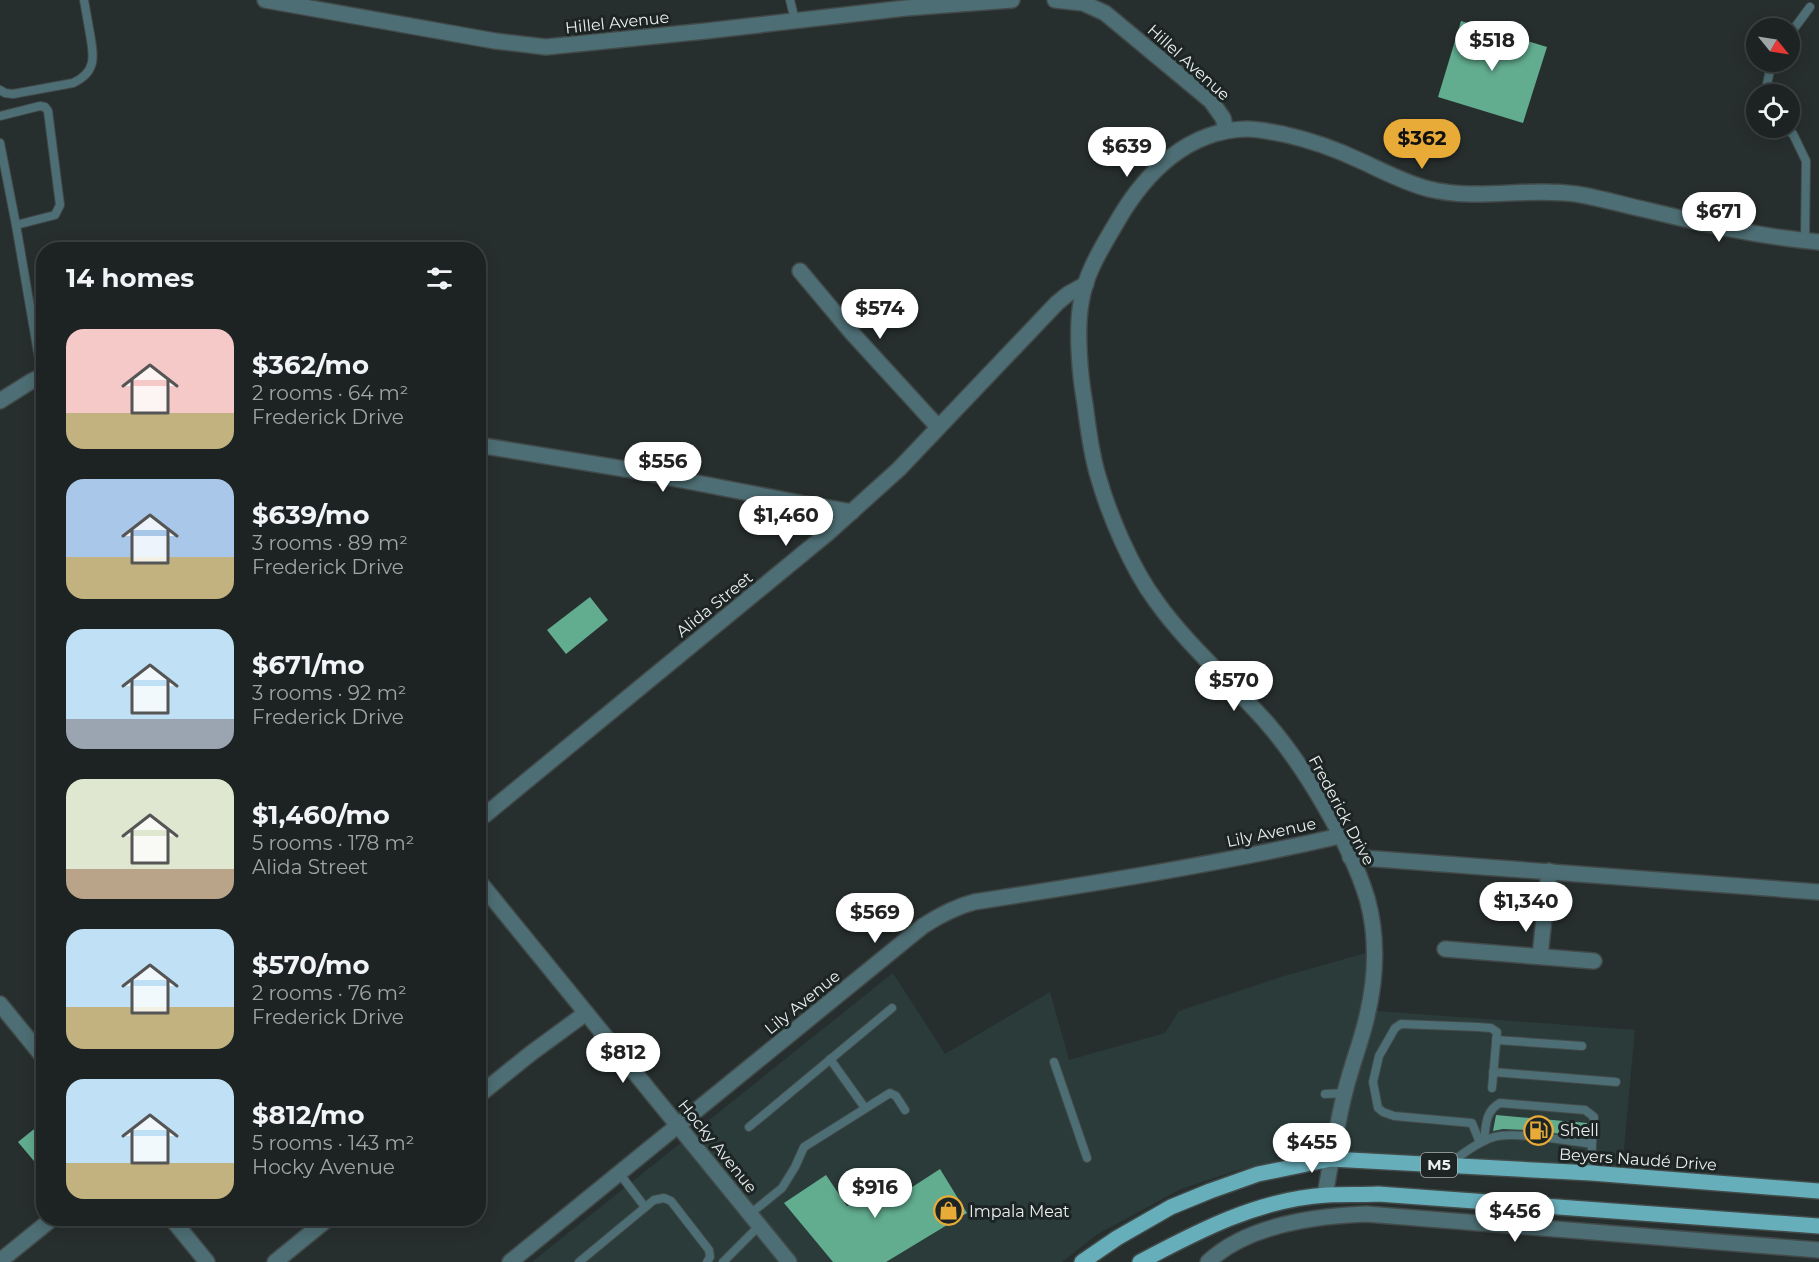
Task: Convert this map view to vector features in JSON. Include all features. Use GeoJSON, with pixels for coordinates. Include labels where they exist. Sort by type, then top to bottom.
{"type":"FeatureCollection","features":[{"type":"Feature","properties":{"kind":"main road","name":"Beyers Naudé Drive"},"geometry":{"type":"LineString","coordinates":[[1082,1262],[1117,1238],[1171,1207],[1258,1174],[1331,1159],[1591,1173],[1819,1191]]}},
{"type":"Feature","properties":{"kind":"main road","name":"M5"},"geometry":{"type":"LineString","coordinates":[[1140,1262],[1199,1230],[1245,1213],[1288,1201],[1325,1195],[1378,1194],[1819,1226]]}},
{"type":"Feature","properties":{"kind":"street","name":"Hillel Avenue"},"geometry":{"type":"LineString","coordinates":[[265,0],[546,47],[906,8],[1012,0]]}},
{"type":"Feature","properties":{"kind":"street","name":"Hillel Avenue"},"geometry":{"type":"LineString","coordinates":[[1055,0],[1083,3],[1117,22],[1210,101],[1223,118],[1226,130]]}},
{"type":"Feature","properties":{"kind":"street","name":"Frederick Drive"},"geometry":{"type":"LineString","coordinates":[[1325,1195],[1345,1093],[1367,1016],[1375,964],[1371,917],[1366,895],[1340,836],[1318,795],[1284,744],[1266,721],[1179,630],[1154,598],[1132,562],[1099,480],[1092,455],[1081,384],[1081,302],[1097,256],[1136,192],[1155,169],[1193,142],[1226,130],[1253,128],[1308,140],[1435,191],[1469,194],[1550,191],[1579,195],[1691,221],[1812,242]]}},
{"type":"Feature","properties":{"kind":"street"},"geometry":{"type":"LineString","coordinates":[[800,271],[852,333],[938,427]]}},
{"type":"Feature","properties":{"kind":"street","name":"Alida Street"},"geometry":{"type":"LineString","coordinates":[[486,816],[852,512],[899,469],[1057,303],[1086,284]]}},
{"type":"Feature","properties":{"kind":"street"},"geometry":{"type":"LineString","coordinates":[[0,401],[36,379]]}},
{"type":"Feature","properties":{"kind":"street"},"geometry":{"type":"LineString","coordinates":[[486,446],[625,469],[852,512]]}},
{"type":"Feature","properties":{"kind":"street","name":"Lily Avenue"},"geometry":{"type":"LineString","coordinates":[[510,1262],[923,926],[951,909],[974,903],[1250,856],[1340,836]]}},
{"type":"Feature","properties":{"kind":"street"},"geometry":{"type":"LineString","coordinates":[[1350,857],[1819,892]]}},
{"type":"Feature","properties":{"kind":"street"},"geometry":{"type":"LineString","coordinates":[[1540,956],[1549,871]]}},
{"type":"Feature","properties":{"kind":"street","name":"Hocky Avenue"},"geometry":{"type":"LineString","coordinates":[[486,888],[789,1262]]}},
{"type":"Feature","properties":{"kind":"street"},"geometry":{"type":"LineString","coordinates":[[1445,949],[1593,961]]}},
{"type":"Feature","properties":{"kind":"street"},"geometry":{"type":"LineString","coordinates":[[0,1004],[36,1048]]}},
{"type":"Feature","properties":{"kind":"street"},"geometry":{"type":"LineString","coordinates":[[486,1090],[586,1012]]}},
{"type":"Feature","properties":{"kind":"street"},"geometry":{"type":"LineString","coordinates":[[1208,1262],[1233,1244],[1280,1226],[1314,1219],[1366,1214],[1819,1250]]}},
{"type":"Feature","properties":{"kind":"street"},"geometry":{"type":"LineString","coordinates":[[0,1261],[43,1226]]}},
{"type":"Feature","properties":{"kind":"street"},"geometry":{"type":"LineString","coordinates":[[178,1226],[207,1262]]}},
{"type":"Feature","properties":{"kind":"street"},"geometry":{"type":"LineString","coordinates":[[275,1262],[319,1226]]}},
{"type":"Feature","properties":{"kind":"lane"},"geometry":{"type":"LineString","coordinates":[[0,90],[13,94],[73,83],[87,74],[94,56],[84,0]]}},
{"type":"Feature","properties":{"kind":"lane"},"geometry":{"type":"LineString","coordinates":[[790,0],[795,20]]}},
{"type":"Feature","properties":{"kind":"lane"},"geometry":{"type":"LineString","coordinates":[[1800,20],[1810,7]]}},
{"type":"Feature","properties":{"kind":"lane"},"geometry":{"type":"LineString","coordinates":[[0,116],[40,106],[45,107],[48,111],[60,205],[55,215],[16,225]]}},
{"type":"Feature","properties":{"kind":"lane"},"geometry":{"type":"LineString","coordinates":[[1795,138],[1806,161],[1812,242]]}},
{"type":"Feature","properties":{"kind":"lane"},"geometry":{"type":"LineString","coordinates":[[0,143],[36,336]]}},
{"type":"Feature","properties":{"kind":"lane"},"geometry":{"type":"LineString","coordinates":[[749,1127],[891,1008]]}},
{"type":"Feature","properties":{"kind":"lane"},"geometry":{"type":"LineString","coordinates":[[1482,1142],[1472,1123],[1394,1116],[1383,1112],[1378,1108],[1373,1082],[1379,1056],[1395,1029],[1401,1024],[1491,1028],[1497,1032],[1492,1088]]}},
{"type":"Feature","properties":{"kind":"lane"},"geometry":{"type":"LineString","coordinates":[[1496,1040],[1582,1046]]}},
{"type":"Feature","properties":{"kind":"lane"},"geometry":{"type":"LineString","coordinates":[[830,1059],[865,1108]]}},
{"type":"Feature","properties":{"kind":"lane"},"geometry":{"type":"LineString","coordinates":[[1054,1062],[1087,1158]]}},
{"type":"Feature","properties":{"kind":"lane"},"geometry":{"type":"LineString","coordinates":[[1493,1072],[1616,1082]]}},
{"type":"Feature","properties":{"kind":"lane"},"geometry":{"type":"LineString","coordinates":[[723,1262],[754,1220],[782,1188],[804,1147],[890,1093],[893,1093],[905,1110]]}},
{"type":"Feature","properties":{"kind":"lane"},"geometry":{"type":"LineString","coordinates":[[1325,1094],[1345,1093]]}},
{"type":"Feature","properties":{"kind":"lane"},"geometry":{"type":"LineString","coordinates":[[1482,1142],[1487,1117],[1500,1103],[1585,1110],[1594,1117],[1591,1173]]}},
{"type":"Feature","properties":{"kind":"lane"},"geometry":{"type":"LineString","coordinates":[[1447,1166],[1482,1142],[1497,1137],[1508,1136],[1592,1144]]}},
{"type":"Feature","properties":{"kind":"lane"},"geometry":{"type":"LineString","coordinates":[[619,1173],[645,1207]]}},
{"type":"Feature","properties":{"kind":"lane"},"geometry":{"type":"LineString","coordinates":[[579,1262],[654,1200],[664,1198],[671,1201],[708,1250],[710,1257],[707,1262]]}},
{"type":"Feature","properties":{"kind":"shaded area"},"geometry":{"type":"Polygon","coordinates":[[[1377,950],[1377,1011],[1635,1030],[1622,1168],[1320,1151],[1235,1171],[1181,1189],[1096,1235],[1062,1262],[532,1262],[893,973],[945,1054],[1050,992],[1069,1060],[1165,1033],[1179,1011],[1284,976],[1377,950]]]}},
{"type":"Feature","properties":{"kind":"building"},"geometry":{"type":"Polygon","coordinates":[[[1461,21],[1547,47],[1523,123],[1438,97],[1461,21]]]}},
{"type":"Feature","properties":{"kind":"building"},"geometry":{"type":"Polygon","coordinates":[[[590,597],[608,620],[566,654],[547,630],[590,597]]]}},
{"type":"Feature","properties":{"kind":"building"},"geometry":{"type":"Polygon","coordinates":[[[1496,1115],[1587,1123],[1586,1137],[1528,1130],[1493,1131],[1496,1115]]]}},
{"type":"Feature","properties":{"kind":"building"},"geometry":{"type":"Polygon","coordinates":[[[36,1127],[36,1163],[18,1142],[36,1127]]]}},
{"type":"Feature","properties":{"kind":"building"},"geometry":{"type":"Polygon","coordinates":[[[940,1169],[967,1213],[886,1262],[833,1262],[784,1203],[826,1175],[847,1206],[874,1192],[883,1206],[940,1169]]]}},
{"type":"Feature","properties":{"kind":"place","name":"Shell"},"geometry":{"type":"Point","coordinates":[1539,1130]}},
{"type":"Feature","properties":{"kind":"place","name":"Impala Meat"},"geometry":{"type":"Point","coordinates":[948,1211]}}]}
